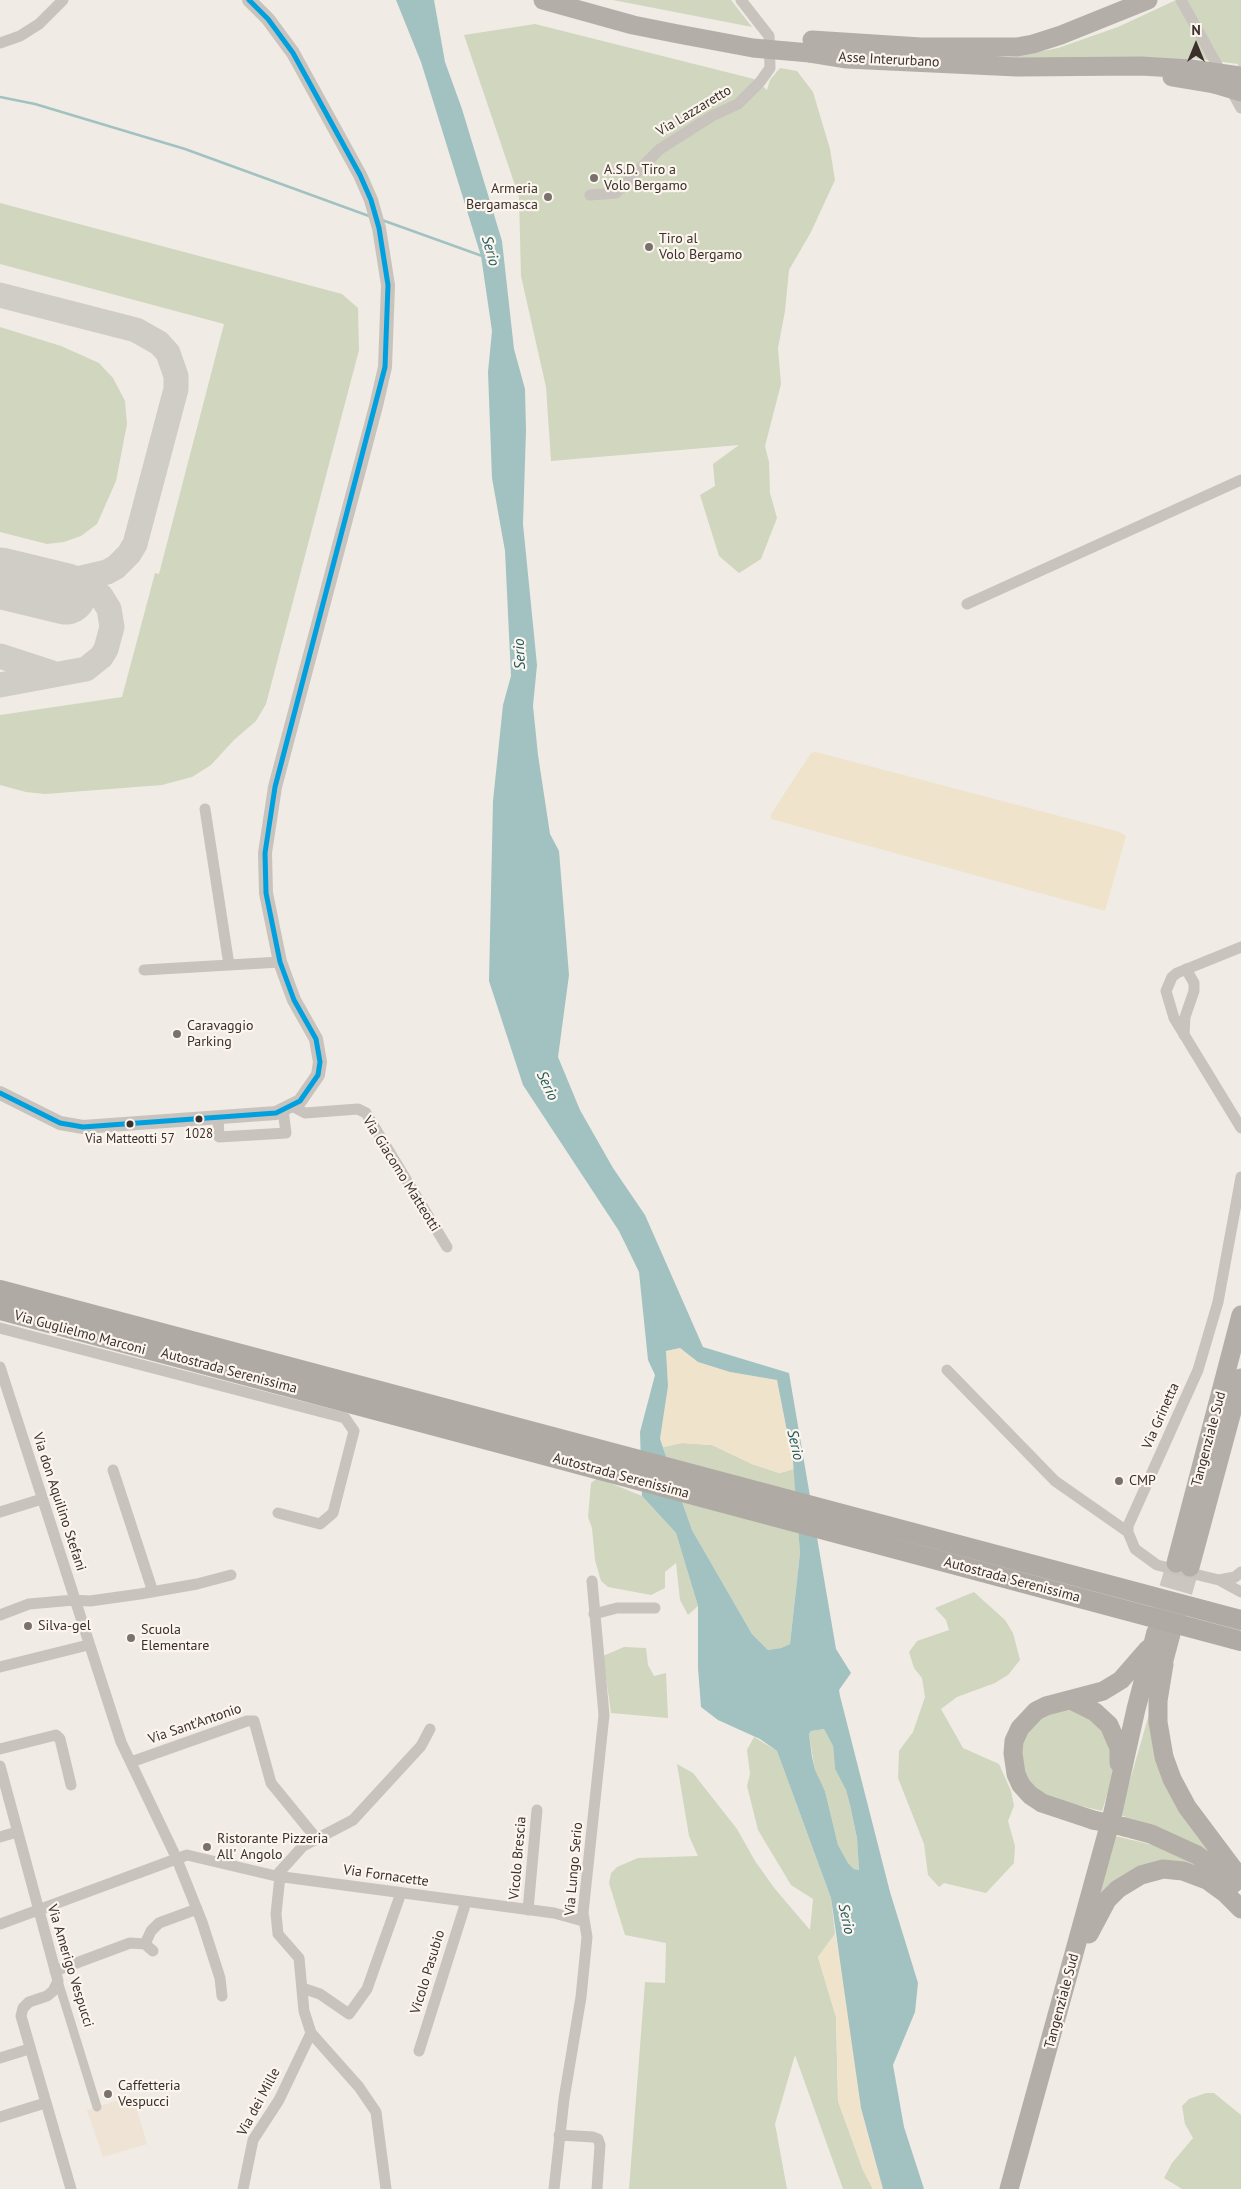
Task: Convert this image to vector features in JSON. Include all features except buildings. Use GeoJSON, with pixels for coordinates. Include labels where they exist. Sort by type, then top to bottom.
{"type":"FeatureCollection","features":[{"type":"Feature","properties":{"kind":"highway","name":"Asse Interurbano"},"geometry":{"type":"LineString","coordinates":[[543,0],[669,32],[753,48],[1017,47],[1062,36],[1148,0]]}},
{"type":"Feature","properties":{"kind":"highway","name":"Asse Interurbano"},"geometry":{"type":"LineString","coordinates":[[585,0],[679,24],[811,47],[847,59],[1018,67],[1066,66],[1190,69],[1241,82]]}},
{"type":"Feature","properties":{"kind":"highway"},"geometry":{"type":"LineString","coordinates":[[1066,66],[1178,77],[1214,84],[1241,82]]}},
{"type":"Feature","properties":{"kind":"highway","name":"Autostrada Serenissima"},"geometry":{"type":"LineString","coordinates":[[0,1290],[836,1514],[1241,1620]]}},
{"type":"Feature","properties":{"kind":"highway","name":"Autostrada Serenissima"},"geometry":{"type":"LineString","coordinates":[[0,1310],[1241,1641]]}},
{"type":"Feature","properties":{"kind":"highway","name":"Tangenziale Sud"},"geometry":{"type":"LineString","coordinates":[[1241,1315],[1183,1565],[1241,1378]]}},
{"type":"Feature","properties":{"kind":"highway"},"geometry":{"type":"LineString","coordinates":[[1164,1633],[1121,1680],[1103,1692],[1073,1701],[1046,1706],[1028,1718],[1020,1728],[1014,1741],[1013,1764],[1021,1786],[1042,1803],[1093,1820],[1151,1834],[1197,1855],[1216,1868],[1241,1893]]}},
{"type":"Feature","properties":{"kind":"highway","name":"Tangenziale Sud"},"geometry":{"type":"LineString","coordinates":[[1113,1812],[1164,1664],[1164,1633]]}},
{"type":"Feature","properties":{"kind":"highway","name":"Tangenziale Sud"},"geometry":{"type":"LineString","coordinates":[[1009,2189],[1047,2057],[1113,1812],[1136,1709],[1164,1633]]}},
{"type":"Feature","properties":{"kind":"highway"},"geometry":{"type":"LineString","coordinates":[[1164,1664],[1158,1701],[1158,1722],[1164,1757],[1172,1779],[1193,1815],[1241,1879]]}},
{"type":"Feature","properties":{"kind":"highway"},"geometry":{"type":"LineString","coordinates":[[1073,1701],[1095,1712],[1109,1725],[1116,1737],[1119,1748],[1119,1762],[1113,1812]]}},
{"type":"Feature","properties":{"kind":"highway"},"geometry":{"type":"LineString","coordinates":[[1056,2021],[1070,1995],[1090,1931],[1107,1900],[1130,1880],[1141,1875],[1163,1870],[1183,1871],[1214,1885],[1241,1910]]}},
{"type":"Feature","properties":{"kind":"street"},"geometry":{"type":"LineString","coordinates":[[0,43],[20,36],[39,24],[63,0]]}},
{"type":"Feature","properties":{"kind":"street"},"geometry":{"type":"LineString","coordinates":[[218,1117],[219,1137],[286,1133],[288,1108],[300,1101],[315,1082],[318,1075],[319,1053],[316,1039],[294,1000],[280,962],[266,893],[265,853],[272,801],[385,367],[388,284],[379,228],[371,200],[351,157],[293,53],[268,18],[249,0]]}},
{"type":"Feature","properties":{"kind":"street","name":"Via Lazzaretto"},"geometry":{"type":"LineString","coordinates":[[590,195],[616,193],[660,149],[712,116],[738,104],[760,82],[770,68],[769,36],[741,0]]}},
{"type":"Feature","properties":{"kind":"street"},"geometry":{"type":"LineString","coordinates":[[1181,0],[1241,108]]}},
{"type":"Feature","properties":{"kind":"street"},"geometry":{"type":"LineString","coordinates":[[967,604],[1241,480]]}},
{"type":"Feature","properties":{"kind":"street"},"geometry":{"type":"LineString","coordinates":[[205,809],[229,965]]}},
{"type":"Feature","properties":{"kind":"street"},"geometry":{"type":"LineString","coordinates":[[1241,947],[1186,969],[1172,977],[1166,992],[1174,1018],[1241,1128]]}},
{"type":"Feature","properties":{"kind":"street"},"geometry":{"type":"LineString","coordinates":[[144,970],[280,962]]}},
{"type":"Feature","properties":{"kind":"street"},"geometry":{"type":"LineString","coordinates":[[1184,1035],[1185,1017],[1194,991],[1194,983],[1186,969]]}},
{"type":"Feature","properties":{"kind":"street","name":"Via Giacomo Matteotti"},"geometry":{"type":"LineString","coordinates":[[0,1093],[60,1123],[75,1126],[263,1114],[288,1108],[305,1113],[358,1109],[366,1113],[446,1247]]}},
{"type":"Feature","properties":{"kind":"street","name":"Via Grinetta"},"geometry":{"type":"LineString","coordinates":[[1128,1532],[1128,1526],[1198,1370],[1218,1302],[1241,1177]]}},
{"type":"Feature","properties":{"kind":"street","name":"Via Guglielmo Marconi"},"geometry":{"type":"LineString","coordinates":[[0,1328],[345,1418],[354,1431],[333,1513],[320,1524],[278,1513]]}},
{"type":"Feature","properties":{"kind":"street","name":"Via don Aquilino Stefani"},"geometry":{"type":"LineString","coordinates":[[0,1367],[2,1381],[88,1645]]}},
{"type":"Feature","properties":{"kind":"street"},"geometry":{"type":"LineString","coordinates":[[947,1370],[1055,1481],[1128,1532],[1135,1549],[1157,1565],[1219,1580],[1241,1592]]}},
{"type":"Feature","properties":{"kind":"street"},"geometry":{"type":"LineString","coordinates":[[113,1470],[152,1592]]}},
{"type":"Feature","properties":{"kind":"street"},"geometry":{"type":"LineString","coordinates":[[0,1512],[42,1499]]}},
{"type":"Feature","properties":{"kind":"street"},"geometry":{"type":"LineString","coordinates":[[1219,1580],[1235,1576],[1241,1572]]}},
{"type":"Feature","properties":{"kind":"street"},"geometry":{"type":"LineString","coordinates":[[0,1615],[29,1604],[74,1600],[90,1601],[152,1592],[231,1575]]}},
{"type":"Feature","properties":{"kind":"street","name":"Via Lungo Serio"},"geometry":{"type":"LineString","coordinates":[[554,2189],[559,2135],[581,1997],[587,1937],[583,1921],[604,1715],[592,1581]]}},
{"type":"Feature","properties":{"kind":"street"},"geometry":{"type":"LineString","coordinates":[[594,1614],[617,1608],[655,1608]]}},
{"type":"Feature","properties":{"kind":"street"},"geometry":{"type":"LineString","coordinates":[[0,1668],[88,1645],[121,1742],[176,1857],[197,1909],[220,1978],[222,1996]]}},
{"type":"Feature","properties":{"kind":"street","name":"Via Sant'Antonio"},"geometry":{"type":"LineString","coordinates":[[131,1762],[247,1721],[254,1721],[272,1783],[316,1838]]}},
{"type":"Feature","properties":{"kind":"street"},"geometry":{"type":"LineString","coordinates":[[386,2189],[376,2112],[359,2087],[311,2033],[304,2011],[299,1958],[278,1934],[276,1914],[278,1876],[303,1846],[353,1820],[421,1746],[430,1729]]}},
{"type":"Feature","properties":{"kind":"street"},"geometry":{"type":"LineString","coordinates":[[0,1749],[56,1735],[60,1739],[71,1785]]}},
{"type":"Feature","properties":{"kind":"street","name":"Via Amerigo Vespucci"},"geometry":{"type":"LineString","coordinates":[[0,1766],[38,1910],[97,2107]]}},
{"type":"Feature","properties":{"kind":"street","name":"Vicolo Brescia"},"geometry":{"type":"LineString","coordinates":[[528,1910],[537,1810]]}},
{"type":"Feature","properties":{"kind":"street"},"geometry":{"type":"LineString","coordinates":[[0,1837],[17,1832]]}},
{"type":"Feature","properties":{"kind":"street","name":"Via Fornacette"},"geometry":{"type":"LineString","coordinates":[[176,1857],[197,1856],[278,1876],[554,1913],[583,1921]]}},
{"type":"Feature","properties":{"kind":"street"},"geometry":{"type":"LineString","coordinates":[[0,1924],[176,1857]]}},
{"type":"Feature","properties":{"kind":"street"},"geometry":{"type":"LineString","coordinates":[[302,1988],[320,1994],[349,2014],[368,1990],[401,1893]]}},
{"type":"Feature","properties":{"kind":"street","name":"Vicolo Pasubio"},"geometry":{"type":"LineString","coordinates":[[419,2051],[466,1902]]}},
{"type":"Feature","properties":{"kind":"street"},"geometry":{"type":"LineString","coordinates":[[71,2189],[21,2022],[24,2008],[29,2002],[46,1996],[53,1991],[57,1976],[130,1943],[149,1948],[151,1931],[159,1923],[197,1909]]}},
{"type":"Feature","properties":{"kind":"street","name":"Via dei Mille"},"geometry":{"type":"LineString","coordinates":[[243,2189],[253,2140],[280,2100],[311,2033]]}},
{"type":"Feature","properties":{"kind":"street"},"geometry":{"type":"LineString","coordinates":[[0,2058],[29,2048]]}},
{"type":"Feature","properties":{"kind":"street"},"geometry":{"type":"LineString","coordinates":[[0,2116],[45,2103]]}},
{"type":"Feature","properties":{"kind":"street"},"geometry":{"type":"LineString","coordinates":[[559,2135],[598,2139],[600,2145],[597,2189]]}},
{"type":"Feature","properties":{"kind":"green space"},"geometry":{"type":"Polygon","coordinates":[[[613,0],[731,0],[752,27],[613,0]]]}},
{"type":"Feature","properties":{"kind":"green space"},"geometry":{"type":"Polygon","coordinates":[[[1176,0],[1241,0],[1241,71],[1238,70],[1238,64],[1192,58],[1192,61],[977,58],[1013,57],[1058,48],[1118,27],[1176,0]]]}},
{"type":"Feature","properties":{"kind":"green space","name":"Tiro al Volo Bergamo"},"geometry":{"type":"Polygon","coordinates":[[[535,24],[754,79],[767,90],[770,80],[780,68],[797,71],[813,92],[830,149],[835,180],[811,232],[789,270],[785,311],[778,348],[781,384],[765,446],[769,462],[770,493],[777,518],[761,559],[739,573],[719,556],[700,495],[715,486],[713,464],[739,445],[551,461],[546,387],[521,276],[519,197],[464,35],[535,24]]]}},
{"type":"Feature","properties":{"kind":"green space"},"geometry":{"type":"Polygon","coordinates":[[[0,203],[342,294],[358,308],[359,350],[266,704],[256,721],[234,740],[211,765],[192,777],[162,785],[45,794],[26,792],[0,785],[0,715],[122,697],[155,573],[159,574],[224,324],[0,264],[0,203]]]}},
{"type":"Feature","properties":{"kind":"green space"},"geometry":{"type":"Polygon","coordinates":[[[0,327],[61,346],[99,363],[113,378],[125,401],[127,424],[116,481],[97,524],[81,536],[64,542],[47,544],[0,532],[0,327]]]}},
{"type":"Feature","properties":{"kind":"green space"},"geometry":{"type":"Polygon","coordinates":[[[682,1443],[712,1445],[752,1464],[779,1473],[794,1469],[800,1553],[790,1644],[768,1650],[752,1634],[692,1530],[663,1447],[682,1443]]]}},
{"type":"Feature","properties":{"kind":"green space"},"geometry":{"type":"Polygon","coordinates":[[[598,1478],[642,1496],[676,1533],[698,1606],[688,1615],[680,1600],[676,1563],[665,1572],[665,1588],[651,1595],[608,1587],[601,1581],[595,1560],[592,1528],[588,1517],[591,1483],[598,1478]]]}},
{"type":"Feature","properties":{"kind":"green space"},"geometry":{"type":"Polygon","coordinates":[[[974,1592],[1005,1620],[1013,1633],[1020,1660],[1008,1675],[995,1683],[957,1697],[941,1709],[963,1748],[999,1764],[1011,1791],[1014,1806],[1008,1821],[1015,1846],[1014,1863],[986,1893],[944,1883],[939,1887],[928,1875],[924,1844],[898,1778],[899,1751],[913,1732],[925,1697],[922,1678],[914,1668],[909,1652],[917,1641],[949,1630],[946,1620],[935,1608],[974,1592]]]}},
{"type":"Feature","properties":{"kind":"green space"},"geometry":{"type":"Polygon","coordinates":[[[624,1647],[646,1648],[648,1665],[654,1676],[666,1673],[668,1718],[611,1713],[603,1656],[624,1647]]]}},
{"type":"Feature","properties":{"kind":"green space"},"geometry":{"type":"Polygon","coordinates":[[[1074,1708],[1110,1732],[1115,1770],[1102,1811],[1048,1798],[1030,1787],[1019,1754],[1029,1725],[1039,1716],[1074,1708]]]}},
{"type":"Feature","properties":{"kind":"green space"},"geometry":{"type":"Polygon","coordinates":[[[1150,1711],[1153,1725],[1215,1855],[1157,1827],[1120,1815],[1150,1711]]]}},
{"type":"Feature","properties":{"kind":"green space"},"geometry":{"type":"Polygon","coordinates":[[[824,1729],[833,1746],[835,1769],[846,1790],[850,1805],[857,1838],[859,1870],[854,1869],[848,1863],[838,1845],[825,1791],[815,1771],[809,1734],[811,1731],[824,1729]]]}},
{"type":"Feature","properties":{"kind":"green space"},"geometry":{"type":"Polygon","coordinates":[[[754,1737],[777,1751],[831,1898],[835,1934],[818,1957],[836,2017],[838,2101],[863,2170],[873,2189],[843,2189],[795,2055],[775,2124],[787,2189],[629,2189],[645,1982],[665,1983],[666,1943],[625,1935],[609,1883],[611,1873],[617,1867],[638,1858],[698,1856],[689,1836],[677,1764],[693,1773],[737,1829],[755,1861],[775,1889],[810,1930],[813,1899],[791,1885],[758,1830],[747,1786],[750,1774],[747,1750],[754,1737]]]}},
{"type":"Feature","properties":{"kind":"green space"},"geometry":{"type":"Polygon","coordinates":[[[1115,1836],[1153,1845],[1204,1868],[1163,1865],[1094,1908],[1115,1836]]]}},
{"type":"Feature","properties":{"kind":"green space"},"geometry":{"type":"Polygon","coordinates":[[[1206,2093],[1214,2093],[1241,2115],[1241,2189],[1182,2189],[1164,2178],[1172,2163],[1193,2138],[1185,2124],[1182,2106],[1189,2099],[1206,2093]]]}},
{"type":"Feature","properties":{"kind":"sand"},"geometry":{"type":"Polygon","coordinates":[[[816,752],[1120,832],[1126,836],[1105,911],[771,819],[771,814],[811,753],[816,752]]]}},
{"type":"Feature","properties":{"kind":"sand"},"geometry":{"type":"Polygon","coordinates":[[[679,1348],[698,1362],[730,1372],[777,1380],[794,1469],[780,1473],[752,1464],[713,1445],[682,1443],[663,1447],[660,1440],[668,1386],[666,1352],[679,1348]]]}},
{"type":"Feature","properties":{"kind":"sand"},"geometry":{"type":"Polygon","coordinates":[[[835,1934],[845,1986],[861,2108],[883,2189],[873,2189],[863,2170],[838,2101],[836,2017],[818,1957],[835,1934]]]}},
{"type":"Feature","properties":{"kind":"shaded area"},"geometry":{"type":"Polygon","coordinates":[[[133,2096],[147,2144],[103,2157],[87,2110],[133,2096]]]}},
{"type":"Feature","properties":{"kind":"water","name":"Serio"},"geometry":{"type":"Polygon","coordinates":[[[396,0],[434,0],[445,62],[462,109],[502,241],[514,349],[525,389],[526,430],[523,524],[537,665],[533,706],[550,834],[559,851],[569,975],[558,1057],[580,1110],[613,1168],[645,1215],[703,1347],[789,1373],[836,1649],[851,1673],[839,1690],[840,1696],[890,1892],[918,1983],[915,2012],[893,2065],[904,2127],[924,2189],[883,2189],[861,2108],[831,1898],[777,1751],[760,1739],[718,1720],[701,1707],[698,1668],[698,1606],[676,1533],[642,1496],[640,1432],[655,1375],[648,1360],[639,1272],[619,1231],[523,1085],[489,981],[493,801],[503,705],[511,676],[505,551],[492,478],[488,372],[492,331],[481,256],[421,62],[396,0]],[[680,1348],[666,1351],[668,1386],[660,1439],[692,1530],[752,1634],[768,1650],[781,1648],[790,1644],[800,1553],[793,1462],[777,1380],[730,1372],[698,1362],[680,1348]],[[824,1729],[811,1731],[809,1734],[815,1770],[825,1791],[838,1845],[848,1863],[854,1869],[859,1870],[857,1838],[850,1805],[846,1790],[835,1769],[833,1746],[824,1729]]]}},
{"type":"Feature","properties":{"kind":"waterway"},"geometry":{"type":"LineString","coordinates":[[0,97],[35,104],[185,149],[369,216]]}},
{"type":"Feature","properties":{"kind":"waterway","name":"Serio"},"geometry":{"type":"LineString","coordinates":[[382,220],[485,257]]}},
{"type":"Feature","properties":{"kind":"taxiway"},"geometry":{"type":"LineString","coordinates":[[0,295],[136,330],[159,343],[168,353],[176,376],[176,389],[135,544],[129,554],[116,567],[107,572],[69,581]]}},
{"type":"Feature","properties":{"kind":"taxiway"},"geometry":{"type":"LineString","coordinates":[[0,573],[41,584],[69,581],[81,583],[101,596],[109,609],[112,627],[106,649],[101,657],[86,669],[0,685]]}},
{"type":"Feature","properties":{"kind":"taxiway"},"geometry":{"type":"LineString","coordinates":[[0,656],[52,673]]}},
{"type":"Feature","properties":{"kind":"runway"},"geometry":{"type":"LineString","coordinates":[[0,578],[66,594]]}},
{"type":"Feature","properties":{"kind":"tunnel"},"geometry":{"type":"LineString","coordinates":[[1161,1615],[1176,1563]]}},
{"type":"Feature","properties":{"kind":"tunnel"},"geometry":{"type":"LineString","coordinates":[[1175,1619],[1190,1567]]}},
{"type":"Feature","properties":{"kind":"transit line"},"geometry":{"type":"LineString","coordinates":[[0,1093],[60,1123],[83,1127],[276,1113],[300,1101],[318,1075],[320,1062],[316,1039],[294,1000],[280,962],[266,893],[265,853],[275,787],[385,367],[388,285],[379,228],[371,200],[360,175],[293,53],[268,19],[249,0]]}},
{"type":"Feature","properties":{"kind":"place","name":"A.S.D. Tiro a Volo Bergamo"},"geometry":{"type":"Point","coordinates":[594,178]}},
{"type":"Feature","properties":{"kind":"place","name":"Armeria Bergamasca"},"geometry":{"type":"Point","coordinates":[548,197]}},
{"type":"Feature","properties":{"kind":"place","name":"Tiro al Volo Bergamo"},"geometry":{"type":"Point","coordinates":[649,247]}},
{"type":"Feature","properties":{"kind":"place","name":"Caravaggio Parking"},"geometry":{"type":"Point","coordinates":[177,1034]}},
{"type":"Feature","properties":{"kind":"place","name":"1028"},"geometry":{"type":"Point","coordinates":[199,1119]}},
{"type":"Feature","properties":{"kind":"place","name":"Via Matteotti 57"},"geometry":{"type":"Point","coordinates":[130,1124]}},
{"type":"Feature","properties":{"kind":"place","name":"CMP"},"geometry":{"type":"Point","coordinates":[1119,1481]}},
{"type":"Feature","properties":{"kind":"place","name":"Silva-gel"},"geometry":{"type":"Point","coordinates":[28,1626]}},
{"type":"Feature","properties":{"kind":"place","name":"Scuola Elementare"},"geometry":{"type":"Point","coordinates":[131,1638]}},
{"type":"Feature","properties":{"kind":"place","name":"Ristorante Pizzeria All' Angolo"},"geometry":{"type":"Point","coordinates":[207,1847]}},
{"type":"Feature","properties":{"kind":"place","name":"Caffetteria Vespucci"},"geometry":{"type":"Point","coordinates":[108,2094]}}]}
